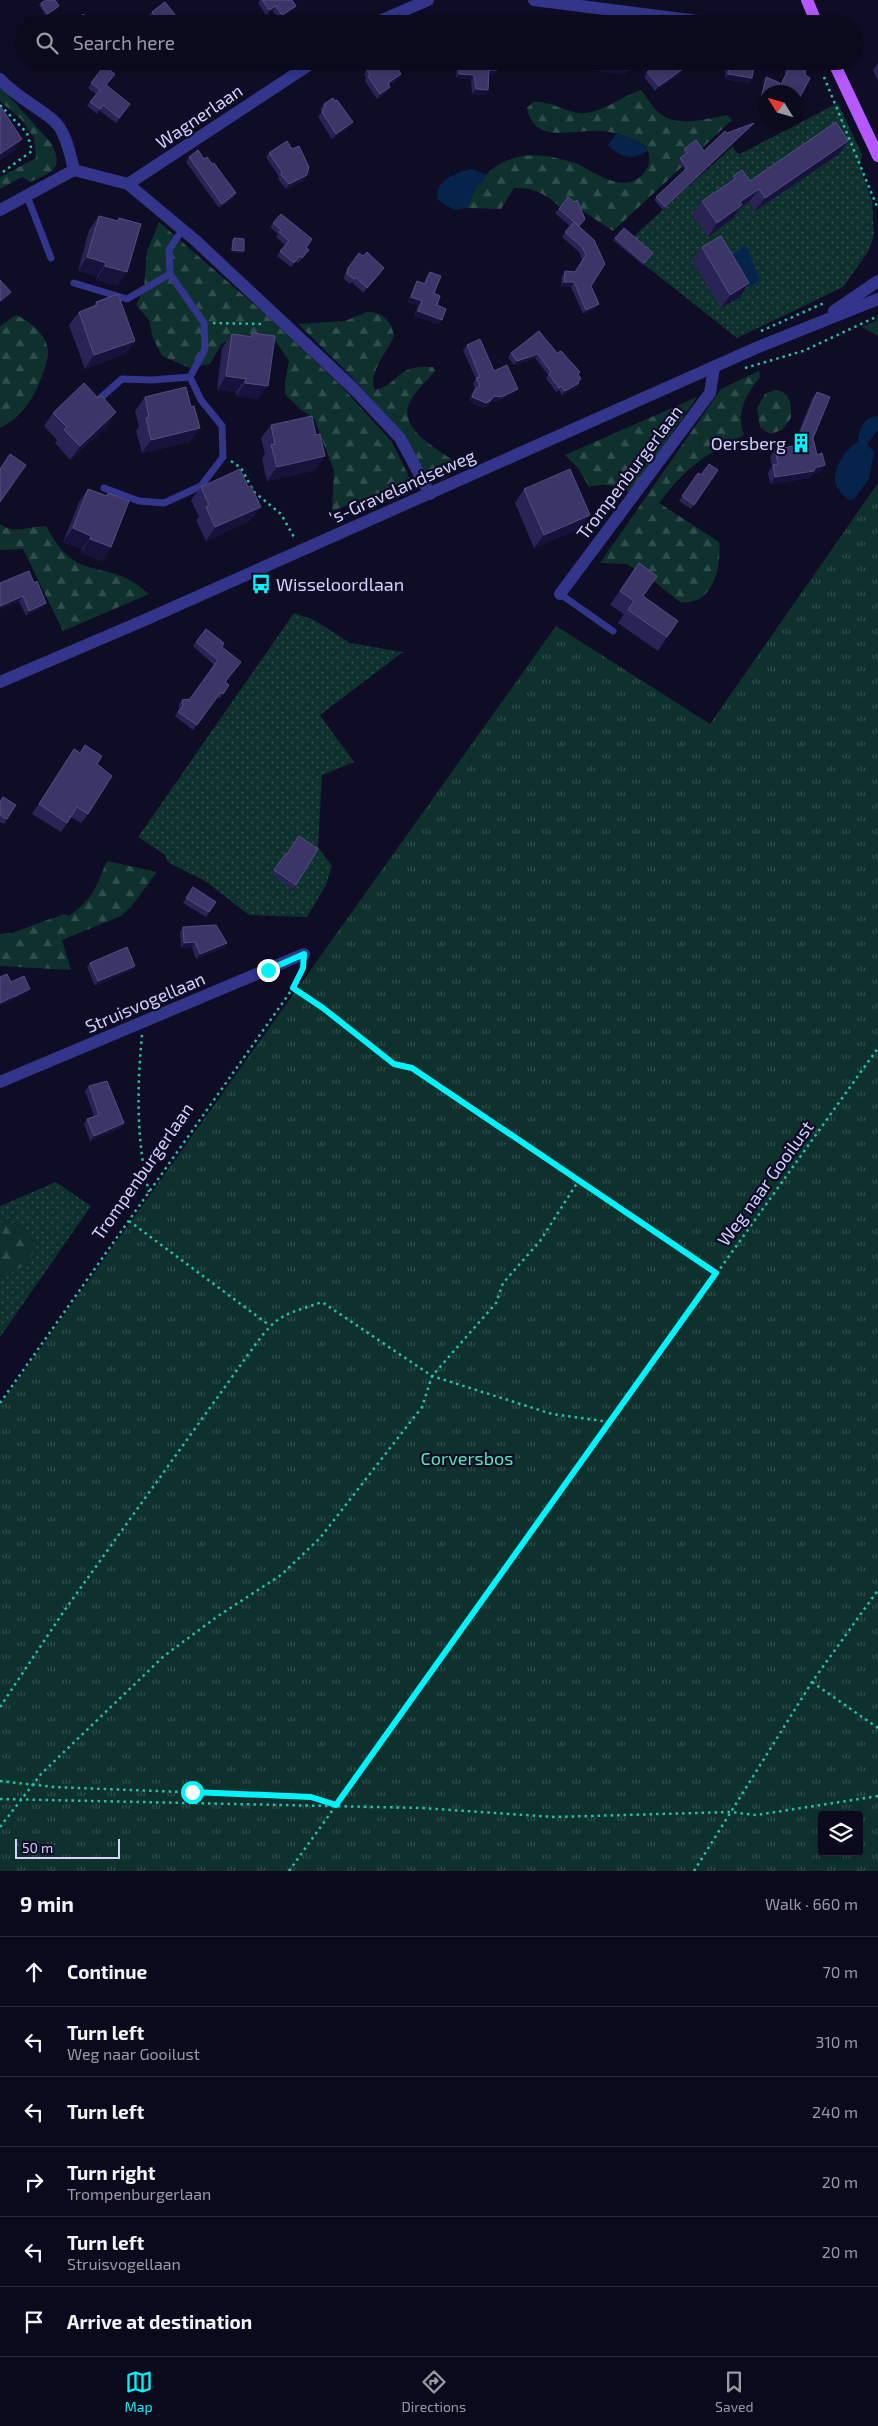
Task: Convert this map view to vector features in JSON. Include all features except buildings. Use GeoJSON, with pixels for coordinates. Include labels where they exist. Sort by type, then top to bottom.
{"type":"FeatureCollection","features":[{"type":"Feature","properties":{"kind":"main road"},"geometry":{"type":"LineString","coordinates":[[807,0],[813,15]]}},
{"type":"Feature","properties":{"kind":"main road"},"geometry":{"type":"LineString","coordinates":[[837,70],[878,156]]}},
{"type":"Feature","properties":{"kind":"street"},"geometry":{"type":"LineString","coordinates":[[393,15],[428,0]]}},
{"type":"Feature","properties":{"kind":"street"},"geometry":{"type":"LineString","coordinates":[[534,0],[651,15]]}},
{"type":"Feature","properties":{"kind":"street","name":"Wagnerlaan"},"geometry":{"type":"LineString","coordinates":[[128,184],[301,70]]}},
{"type":"Feature","properties":{"kind":"street"},"geometry":{"type":"LineString","coordinates":[[0,79],[11,91],[54,121],[69,147],[74,170]]}},
{"type":"Feature","properties":{"kind":"street"},"geometry":{"type":"LineString","coordinates":[[0,210],[74,170],[128,184],[182,230],[353,388],[400,438],[430,494]]}},
{"type":"Feature","properties":{"kind":"street","name":"'s-Gravelandseweg"},"geometry":{"type":"LineString","coordinates":[[818,323],[878,280]]}},
{"type":"Feature","properties":{"kind":"street","name":"'s-Gravelandseweg"},"geometry":{"type":"LineString","coordinates":[[0,682],[430,494],[714,367],[878,299]]}},
{"type":"Feature","properties":{"kind":"street","name":"Trompenburgerlaan"},"geometry":{"type":"LineString","coordinates":[[560,594],[710,393],[714,367]]}},
{"type":"Feature","properties":{"kind":"street","name":"Struisvogellaan"},"geometry":{"type":"LineString","coordinates":[[0,1082],[304,954]]}},
{"type":"Feature","properties":{"kind":"lane"},"geometry":{"type":"LineString","coordinates":[[27,196],[51,258]]}},
{"type":"Feature","properties":{"kind":"lane"},"geometry":{"type":"LineString","coordinates":[[182,230],[169,250],[170,274],[204,323],[206,349],[190,377]]}},
{"type":"Feature","properties":{"kind":"lane"},"geometry":{"type":"LineString","coordinates":[[74,283],[127,299],[170,274]]}},
{"type":"Feature","properties":{"kind":"lane"},"geometry":{"type":"LineString","coordinates":[[97,401],[122,379],[152,380],[190,377]]}},
{"type":"Feature","properties":{"kind":"lane"},"geometry":{"type":"LineString","coordinates":[[104,488],[139,501],[164,503],[201,486],[223,457],[222,426],[202,400],[190,377]]}},
{"type":"Feature","properties":{"kind":"lane"},"geometry":{"type":"LineString","coordinates":[[560,594],[613,631]]}},
{"type":"Feature","properties":{"kind":"path"},"geometry":{"type":"LineString","coordinates":[[821,70],[878,209]]}},
{"type":"Feature","properties":{"kind":"path"},"geometry":{"type":"LineString","coordinates":[[0,105],[27,133],[32,151],[0,174]]}},
{"type":"Feature","properties":{"kind":"path"},"geometry":{"type":"LineString","coordinates":[[204,323],[284,324]]}},
{"type":"Feature","properties":{"kind":"path"},"geometry":{"type":"LineString","coordinates":[[223,457],[241,468],[254,492],[281,514],[295,539]]}},
{"type":"Feature","properties":{"kind":"path","name":"Trompenburgerlaan"},"geometry":{"type":"LineString","coordinates":[[0,1403],[293,988],[303,968],[304,954]]}},
{"type":"Feature","properties":{"kind":"path"},"geometry":{"type":"LineString","coordinates":[[293,988],[323,1008],[394,1064],[412,1068],[716,1273]]}},
{"type":"Feature","properties":{"kind":"path"},"geometry":{"type":"LineString","coordinates":[[144,1022],[139,1072],[142,1166],[149,1192]]}},
{"type":"Feature","properties":{"kind":"path","name":"Weg naar Gooilust"},"geometry":{"type":"LineString","coordinates":[[290,1871],[878,1048]]}},
{"type":"Feature","properties":{"kind":"path"},"geometry":{"type":"LineString","coordinates":[[0,1828],[32,1784],[164,1656],[218,1616],[281,1576],[320,1538],[422,1407],[432,1376],[496,1303],[503,1283],[540,1240],[579,1180]]}},
{"type":"Feature","properties":{"kind":"path"},"geometry":{"type":"LineString","coordinates":[[129,1221],[269,1325]]}},
{"type":"Feature","properties":{"kind":"path"},"geometry":{"type":"LineString","coordinates":[[0,1707],[64,1612],[269,1325],[285,1314],[322,1302],[432,1376],[552,1414],[610,1422]]}},
{"type":"Feature","properties":{"kind":"path"},"geometry":{"type":"LineString","coordinates":[[694,1871],[812,1682],[878,1590]]}},
{"type":"Feature","properties":{"kind":"path"},"geometry":{"type":"LineString","coordinates":[[812,1682],[878,1728]]}},
{"type":"Feature","properties":{"kind":"path"},"geometry":{"type":"LineString","coordinates":[[0,1781],[311,1797],[336,1805]]}},
{"type":"Feature","properties":{"kind":"path"},"geometry":{"type":"LineString","coordinates":[[0,1799],[336,1805],[422,1808],[554,1817],[730,1812],[756,1815],[878,1796]]}},
{"type":"Feature","properties":{"kind":"green space"},"geometry":{"type":"Polygon","coordinates":[[[0,86],[52,144],[57,160],[54,169],[50,172],[30,182],[22,177],[0,189],[0,177],[36,158],[34,138],[21,119],[0,101],[0,86]]]}},
{"type":"Feature","properties":{"kind":"green space"},"geometry":{"type":"Polygon","coordinates":[[[641,90],[655,109],[671,119],[690,121],[727,115],[732,120],[613,231],[574,205],[565,211],[548,197],[529,189],[514,188],[501,209],[467,208],[473,193],[491,170],[503,162],[529,155],[544,156],[578,164],[603,177],[622,183],[631,182],[639,178],[649,164],[648,150],[645,146],[625,136],[608,132],[556,133],[545,131],[533,122],[527,108],[533,102],[540,102],[573,112],[586,113],[601,109],[641,90]]]}},
{"type":"Feature","properties":{"kind":"green space"},"geometry":{"type":"Polygon","coordinates":[[[838,103],[862,155],[860,165],[872,201],[874,235],[868,252],[843,287],[737,338],[622,247],[733,146],[735,151],[740,154],[786,130],[803,130],[803,121],[838,103]]]}},
{"type":"Feature","properties":{"kind":"green space"},"geometry":{"type":"Polygon","coordinates":[[[159,222],[265,314],[342,387],[392,442],[411,481],[332,511],[334,471],[314,418],[300,409],[285,394],[289,361],[276,342],[255,336],[222,343],[210,364],[190,368],[162,356],[153,338],[149,320],[136,305],[144,288],[147,252],[159,222]]]}},
{"type":"Feature","properties":{"kind":"green space"},"geometry":{"type":"Polygon","coordinates":[[[367,312],[382,315],[388,321],[394,335],[376,369],[373,383],[375,390],[390,383],[404,371],[411,368],[433,367],[435,371],[412,398],[408,408],[408,418],[412,427],[419,435],[454,461],[426,473],[402,433],[351,376],[298,324],[345,321],[367,312]]]}},
{"type":"Feature","properties":{"kind":"green space"},"geometry":{"type":"Polygon","coordinates":[[[16,315],[33,326],[43,337],[48,349],[48,356],[37,388],[26,407],[10,422],[0,428],[0,326],[16,315]]]}},
{"type":"Feature","properties":{"kind":"green space"},"geometry":{"type":"Polygon","coordinates":[[[878,320],[878,336],[862,327],[878,320]]]}},
{"type":"Feature","properties":{"kind":"green space"},"geometry":{"type":"Polygon","coordinates":[[[759,371],[760,377],[747,397],[742,411],[741,418],[744,434],[696,464],[659,503],[719,542],[719,563],[713,584],[707,592],[691,602],[680,602],[652,580],[627,564],[600,563],[721,389],[759,371]]]}},
{"type":"Feature","properties":{"kind":"green space"},"geometry":{"type":"Polygon","coordinates":[[[775,390],[787,396],[791,408],[791,418],[782,430],[770,434],[760,427],[757,408],[765,394],[775,390]]]}},
{"type":"Feature","properties":{"kind":"green space"},"geometry":{"type":"Polygon","coordinates":[[[697,397],[630,493],[610,486],[589,487],[578,468],[565,455],[697,397]]]}},
{"type":"Feature","properties":{"kind":"green space","name":"Corversbos"},"geometry":{"type":"Polygon","coordinates":[[[878,483],[878,1871],[0,1871],[0,1405],[556,626],[710,724],[878,483]]]}},
{"type":"Feature","properties":{"kind":"green space"},"geometry":{"type":"Polygon","coordinates":[[[0,524],[11,529],[46,526],[66,554],[77,562],[124,577],[149,594],[63,631],[23,549],[0,550],[0,524]]]}},
{"type":"Feature","properties":{"kind":"green space"},"geometry":{"type":"Polygon","coordinates":[[[294,613],[314,620],[350,643],[403,652],[320,715],[354,762],[322,775],[318,847],[332,866],[326,885],[307,917],[249,915],[205,881],[169,863],[164,854],[138,837],[294,613]]]}},
{"type":"Feature","properties":{"kind":"green space"},"geometry":{"type":"Polygon","coordinates":[[[107,861],[157,872],[131,907],[121,916],[62,940],[71,970],[0,966],[0,934],[12,933],[64,914],[69,916],[93,892],[107,861]]]}},
{"type":"Feature","properties":{"kind":"green space"},"geometry":{"type":"Polygon","coordinates":[[[56,1182],[91,1206],[0,1337],[0,1277],[16,1270],[33,1242],[20,1226],[11,1222],[0,1223],[0,1206],[56,1182]]]}},
{"type":"Feature","properties":{"kind":"green space"},"geometry":{"type":"Polygon","coordinates":[[[0,1223],[17,1224],[25,1230],[31,1238],[34,1248],[33,1254],[26,1263],[0,1277],[0,1223]]]}},
{"type":"Feature","properties":{"kind":"water"},"geometry":{"type":"Polygon","coordinates":[[[616,134],[634,139],[648,150],[632,157],[617,153],[608,145],[616,134]]]}},
{"type":"Feature","properties":{"kind":"water"},"geometry":{"type":"Polygon","coordinates":[[[472,169],[487,175],[475,190],[467,208],[454,210],[438,200],[437,193],[443,182],[460,172],[472,169]]]}},
{"type":"Feature","properties":{"kind":"water"},"geometry":{"type":"Polygon","coordinates":[[[746,246],[760,280],[748,288],[730,255],[746,246]]]}},
{"type":"Feature","properties":{"kind":"water"},"geometry":{"type":"Polygon","coordinates":[[[878,416],[878,430],[867,444],[874,452],[869,479],[854,499],[849,500],[837,487],[835,481],[836,470],[845,453],[858,442],[863,424],[869,419],[878,416]]]}},
{"type":"Feature","properties":{"kind":"place","name":"Oersberg"},"geometry":{"type":"Point","coordinates":[801,443]}},
{"type":"Feature","properties":{"kind":"place","name":"Wisseloordlaan"},"geometry":{"type":"Point","coordinates":[261,584]}},
{"type":"Feature","properties":{"kind":"route"},"geometry":{"type":"LineString","coordinates":[[192,1792],[311,1797],[336,1805],[716,1273],[412,1068],[394,1064],[352,1029],[293,988],[303,968],[304,954],[268,970]]}}]}
